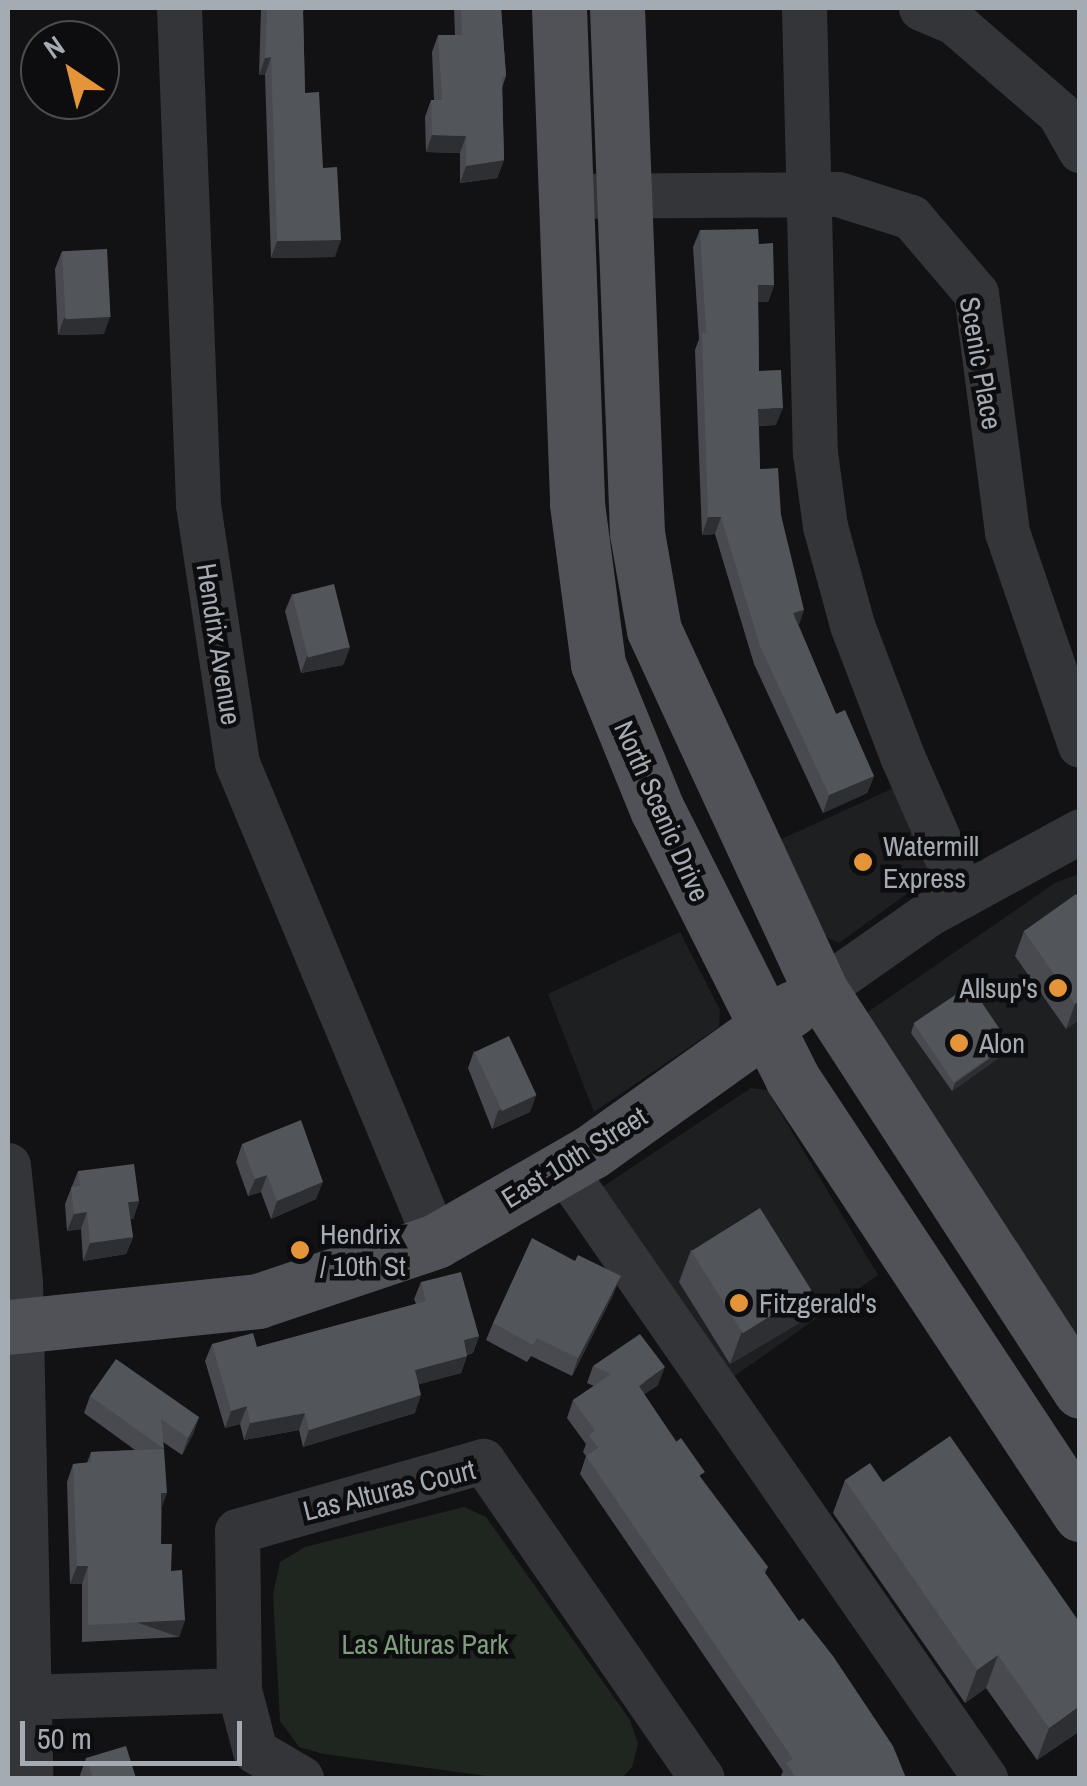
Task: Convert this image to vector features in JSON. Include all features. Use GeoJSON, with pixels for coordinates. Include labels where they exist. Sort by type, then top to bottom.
{"type":"FeatureCollection","features":[{"type":"Feature","properties":{"kind":"main road","name":"North Scenic Drive"},"geometry":{"type":"LineString","coordinates":[[559,8],[577,504],[598,664],[656,809],[792,1078],[1080,1514]]}},
{"type":"Feature","properties":{"kind":"main road"},"geometry":{"type":"LineString","coordinates":[[616,8],[636,533],[654,630],[820,990],[1080,1390]]}},
{"type":"Feature","properties":{"kind":"main road","name":"East 10th Street"},"geometry":{"type":"LineString","coordinates":[[14,1326],[258,1301],[436,1241],[563,1168],[820,990]]}},
{"type":"Feature","properties":{"kind":"street","name":"Hendrix Avenue"},"geometry":{"type":"LineString","coordinates":[[179,8],[198,505],[238,764],[436,1241]]}},
{"type":"Feature","properties":{"kind":"street"},"geometry":{"type":"LineString","coordinates":[[804,8],[814,453],[824,526],[852,625],[902,756],[963,895]]}},
{"type":"Feature","properties":{"kind":"street"},"geometry":{"type":"LineString","coordinates":[[921,8],[954,22],[1059,112],[1080,150]]}},
{"type":"Feature","properties":{"kind":"street","name":"Scenic Place"},"geometry":{"type":"LineString","coordinates":[[566,196],[838,194],[910,218],[976,293],[1006,532],[1080,745]]}},
{"type":"Feature","properties":{"kind":"street","name":"East 10th Street"},"geometry":{"type":"LineString","coordinates":[[820,990],[928,914],[1080,831]]}},
{"type":"Feature","properties":{"kind":"street"},"geometry":{"type":"LineString","coordinates":[[8,1166],[30,1778]]}},
{"type":"Feature","properties":{"kind":"street"},"geometry":{"type":"LineString","coordinates":[[563,1168],[985,1778]]}},
{"type":"Feature","properties":{"kind":"street","name":"Las Alturas Court"},"geometry":{"type":"LineString","coordinates":[[302,1778],[255,1751],[239,1690],[237,1530],[483,1461],[665,1760],[702,1778]]}},
{"type":"Feature","properties":{"kind":"street"},"geometry":{"type":"LineString","coordinates":[[26,1697],[239,1690]]}},
{"type":"Feature","properties":{"kind":"shaded area"},"geometry":{"type":"Polygon","coordinates":[[[898,786],[930,877],[839,943],[822,935],[773,843],[898,786]]]}},
{"type":"Feature","properties":{"kind":"shaded area"},"geometry":{"type":"Polygon","coordinates":[[[1079,874],[1079,1344],[865,1014],[1055,883],[1079,874]]]}},
{"type":"Feature","properties":{"kind":"shaded area"},"geometry":{"type":"Polygon","coordinates":[[[680,932],[720,1010],[719,1027],[594,1112],[548,994],[680,932]]]}},
{"type":"Feature","properties":{"kind":"shaded area"},"geometry":{"type":"Polygon","coordinates":[[[751,1088],[767,1090],[878,1275],[729,1380],[598,1190],[751,1088]]]}},
{"type":"Feature","properties":{"kind":"green space","name":"Las Alturas Park"},"geometry":{"type":"Polygon","coordinates":[[[464,1507],[486,1517],[630,1720],[638,1744],[632,1767],[622,1778],[502,1778],[324,1754],[299,1747],[280,1721],[273,1594],[280,1562],[305,1547],[464,1507]]]}},
{"type":"Feature","properties":{"kind":"building"},"geometry":{"type":"Polygon","coordinates":[[[267,8],[303,8],[305,93],[319,92],[323,168],[337,167],[341,240],[277,241],[271,57],[265,58],[267,8]]]}},
{"type":"Feature","properties":{"kind":"building"},"geometry":{"type":"Polygon","coordinates":[[[461,8],[501,8],[506,76],[502,77],[504,160],[466,166],[466,136],[432,135],[431,100],[442,100],[438,35],[462,35],[461,8]]]}},
{"type":"Feature","properties":{"kind":"building"},"geometry":{"type":"Polygon","coordinates":[[[758,229],[759,244],[773,243],[774,285],[758,285],[759,371],[781,370],[783,408],[758,409],[760,469],[778,468],[781,515],[804,610],[793,613],[836,714],[845,710],[874,776],[829,795],[760,646],[721,517],[708,517],[702,333],[706,333],[700,230],[758,229]]]}},
{"type":"Feature","properties":{"kind":"building"},"geometry":{"type":"Polygon","coordinates":[[[107,249],[111,317],[66,319],[62,251],[107,249]]]}},
{"type":"Feature","properties":{"kind":"building"},"geometry":{"type":"Polygon","coordinates":[[[334,584],[350,647],[308,657],[292,594],[334,584]]]}},
{"type":"Feature","properties":{"kind":"building"},"geometry":{"type":"Polygon","coordinates":[[[1076,894],[1080,899],[1080,1000],[1075,1004],[1024,931],[1076,894]]]}},
{"type":"Feature","properties":{"kind":"building","name":"Alon"},"geometry":{"type":"Polygon","coordinates":[[[970,985],[1010,1044],[953,1082],[914,1023],[970,985]]]}},
{"type":"Feature","properties":{"kind":"building"},"geometry":{"type":"Polygon","coordinates":[[[509,1036],[536,1095],[502,1111],[475,1052],[509,1036]]]}},
{"type":"Feature","properties":{"kind":"building"},"geometry":{"type":"Polygon","coordinates":[[[301,1120],[323,1182],[277,1201],[267,1175],[255,1179],[242,1144],[301,1120]]]}},
{"type":"Feature","properties":{"kind":"building"},"geometry":{"type":"Polygon","coordinates":[[[134,1164],[139,1201],[128,1202],[133,1237],[90,1243],[87,1212],[74,1214],[71,1187],[80,1186],[78,1171],[134,1164]]]}},
{"type":"Feature","properties":{"kind":"building"},"geometry":{"type":"Polygon","coordinates":[[[760,1208],[811,1290],[743,1333],[691,1251],[760,1208]]]}},
{"type":"Feature","properties":{"kind":"building"},"geometry":{"type":"Polygon","coordinates":[[[532,1238],[575,1261],[578,1255],[621,1276],[578,1358],[537,1338],[533,1345],[493,1323],[532,1238]]]}},
{"type":"Feature","properties":{"kind":"building"},"geometry":{"type":"Polygon","coordinates":[[[461,1272],[479,1336],[464,1340],[467,1356],[415,1370],[421,1395],[309,1430],[305,1413],[250,1423],[247,1406],[231,1411],[212,1344],[253,1333],[257,1347],[426,1301],[421,1282],[461,1272]]]}},
{"type":"Feature","properties":{"kind":"building"},"geometry":{"type":"Polygon","coordinates":[[[640,1334],[665,1367],[639,1386],[676,1442],[681,1438],[705,1472],[699,1476],[768,1567],[763,1570],[799,1621],[803,1618],[833,1656],[893,1746],[906,1778],[796,1778],[786,1763],[793,1759],[586,1456],[598,1448],[589,1435],[595,1431],[573,1400],[611,1374],[593,1366],[640,1334]]]}},
{"type":"Feature","properties":{"kind":"building"},"geometry":{"type":"Polygon","coordinates":[[[116,1359],[199,1417],[188,1438],[161,1419],[164,1449],[90,1396],[116,1359]]]}},
{"type":"Feature","properties":{"kind":"building"},"geometry":{"type":"Polygon","coordinates":[[[950,1436],[1080,1623],[1080,1706],[1049,1728],[998,1655],[977,1670],[845,1480],[870,1463],[883,1482],[950,1436]]]}},
{"type":"Feature","properties":{"kind":"building"},"geometry":{"type":"Polygon","coordinates":[[[164,1449],[167,1493],[161,1493],[161,1544],[172,1544],[171,1571],[182,1570],[185,1620],[88,1625],[88,1566],[77,1566],[73,1464],[91,1462],[91,1452],[164,1449]]]}},
{"type":"Feature","properties":{"kind":"building"},"geometry":{"type":"Polygon","coordinates":[[[126,1746],[136,1778],[93,1778],[86,1758],[126,1746]]]}},
{"type":"Feature","properties":{"kind":"place","name":"Watermill Express"},"geometry":{"type":"Point","coordinates":[863,862]}},
{"type":"Feature","properties":{"kind":"place","name":"Allsup's"},"geometry":{"type":"Point","coordinates":[1058,988]}},
{"type":"Feature","properties":{"kind":"place","name":"Alon"},"geometry":{"type":"Point","coordinates":[959,1043]}},
{"type":"Feature","properties":{"kind":"place","name":"Hendrix / 10th St"},"geometry":{"type":"Point","coordinates":[300,1250]}},
{"type":"Feature","properties":{"kind":"place","name":"Fitzgerald's"},"geometry":{"type":"Point","coordinates":[739,1303]}}]}
